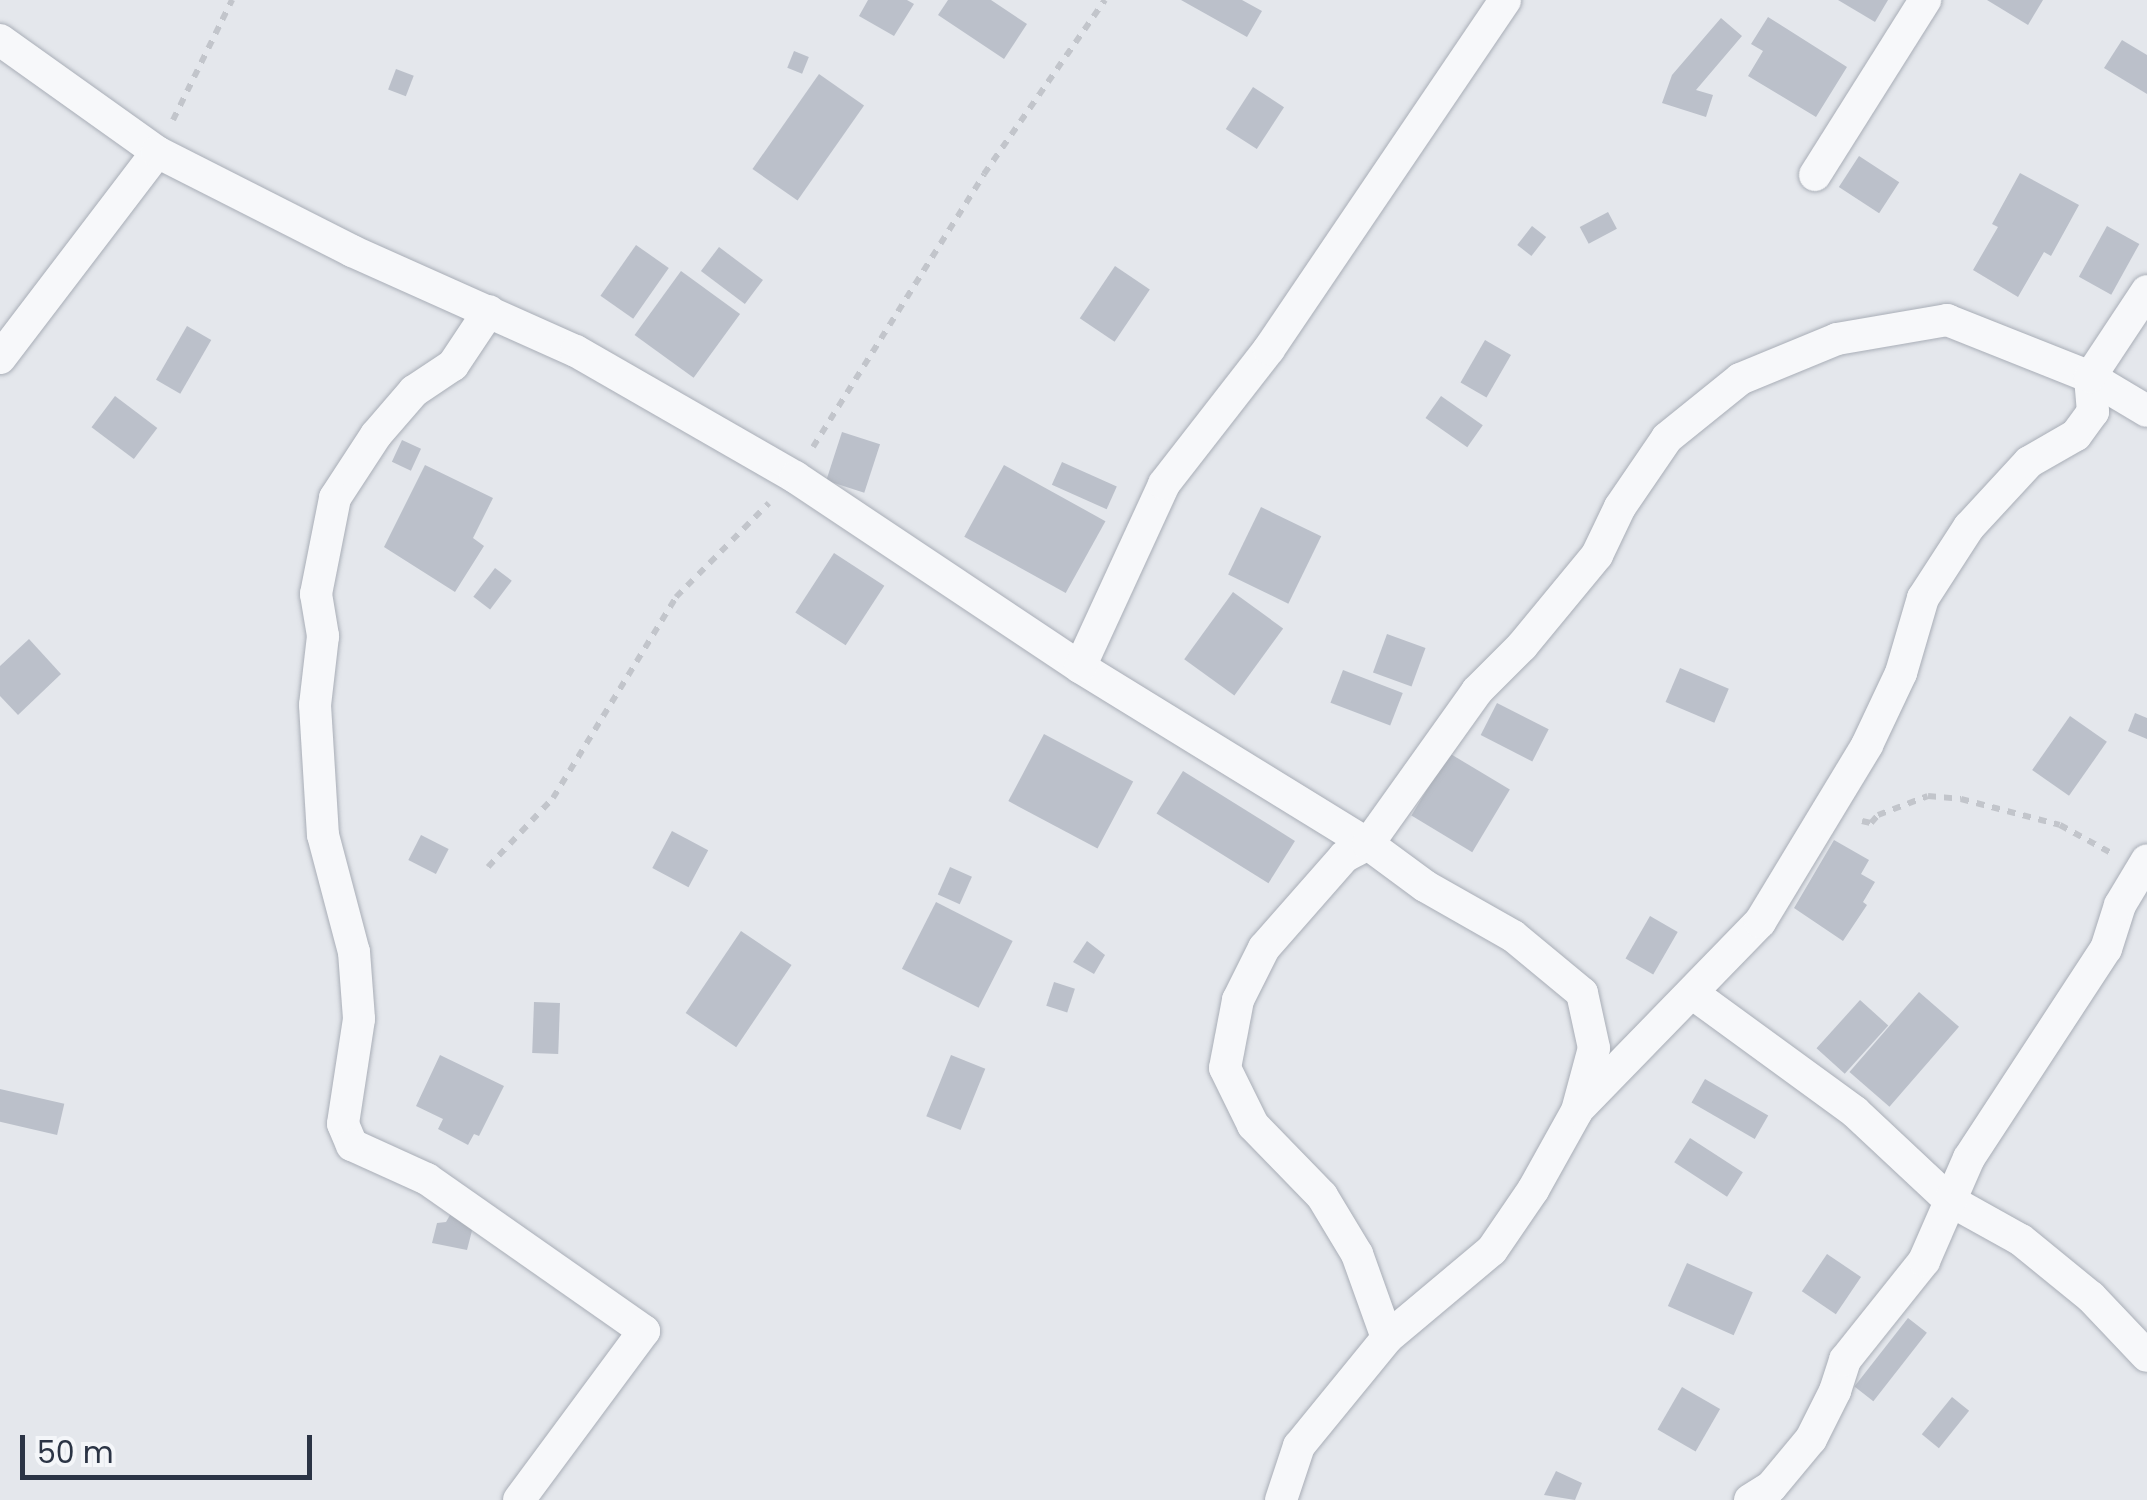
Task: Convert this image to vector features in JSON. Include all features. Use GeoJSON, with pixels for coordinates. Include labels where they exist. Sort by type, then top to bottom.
{"type":"FeatureCollection","features":[{"type":"Feature","properties":{"kind":"street"},"geometry":{"type":"LineString","coordinates":[[1080,667],[1164,484],[1269,350],[1505,0]]}},
{"type":"Feature","properties":{"kind":"street"},"geometry":{"type":"LineString","coordinates":[[1815,176],[1925,0]]}},
{"type":"Feature","properties":{"kind":"street"},"geometry":{"type":"LineString","coordinates":[[0,40],[157,152],[352,251],[576,350],[795,476],[1080,667],[1368,844],[1426,886],[1513,936],[1582,993],[1594,1048],[1576,1111],[1533,1190],[1492,1250],[1387,1338],[1298,1446],[1282,1500]]}},
{"type":"Feature","properties":{"kind":"street"},"geometry":{"type":"LineString","coordinates":[[0,358],[157,152]]}},
{"type":"Feature","properties":{"kind":"street"},"geometry":{"type":"LineString","coordinates":[[1576,1111],[1760,922],[1867,744],[1900,673],[1923,598],[1969,527],[2029,462],[2076,435],[2093,412],[2090,377],[2147,290]]}},
{"type":"Feature","properties":{"kind":"street"},"geometry":{"type":"LineString","coordinates":[[489,312],[453,365],[414,391],[376,436],[334,498],[318,575],[323,636],[315,705],[322,835],[354,952],[359,1019],[343,1124],[352,1145],[427,1179],[644,1331],[519,1500]]}},
{"type":"Feature","properties":{"kind":"street"},"geometry":{"type":"LineString","coordinates":[[1387,1338],[1357,1254],[1322,1196],[1253,1125],[1225,1068],[1238,1000],[1264,948],[1344,857],[1368,844],[1477,690],[1522,646],[1597,555],[1620,508],[1667,438],[1740,379],[1837,339],[1946,320],[2090,377],[2147,411]]}},
{"type":"Feature","properties":{"kind":"street"},"geometry":{"type":"LineString","coordinates":[[1750,1500],[1771,1486],[1810,1439],[1835,1391],[1845,1360],[1924,1261],[1949,1200],[2005,1098],[2106,949],[2138,855]]}},
{"type":"Feature","properties":{"kind":"street"},"geometry":{"type":"LineString","coordinates":[[1692,993],[1855,1112],[1949,1200],[2021,1240],[2091,1298],[2147,1356]]}},
{"type":"Feature","properties":{"kind":"path"},"geometry":{"type":"LineString","coordinates":[[157,152],[232,0]]}},
{"type":"Feature","properties":{"kind":"path"},"geometry":{"type":"LineString","coordinates":[[1826,812],[1871,824],[1878,815],[1928,796],[1961,799],[2060,824],[2111,853],[2138,855]]}},
{"type":"Feature","properties":{"kind":"building"},"geometry":{"type":"Polygon","coordinates":[[[868,0],[907,0],[914,4],[894,36],[859,16],[868,0]]]}},
{"type":"Feature","properties":{"kind":"building"},"geometry":{"type":"Polygon","coordinates":[[[948,0],[991,0],[1027,24],[1004,59],[938,15],[948,0]]]}},
{"type":"Feature","properties":{"kind":"building"},"geometry":{"type":"Polygon","coordinates":[[[1181,0],[1242,0],[1262,11],[1247,37],[1181,0]]]}},
{"type":"Feature","properties":{"kind":"building"},"geometry":{"type":"Polygon","coordinates":[[[1838,0],[1888,0],[1875,22],[1838,0]]]}},
{"type":"Feature","properties":{"kind":"building"},"geometry":{"type":"Polygon","coordinates":[[[1987,0],[2043,0],[2028,25],[1987,0]]]}},
{"type":"Feature","properties":{"kind":"building"},"geometry":{"type":"Polygon","coordinates":[[[1768,17],[1847,67],[1816,117],[1748,76],[1763,51],[1751,44],[1768,17]]]}},
{"type":"Feature","properties":{"kind":"building"},"geometry":{"type":"Polygon","coordinates":[[[1721,18],[1742,36],[1696,90],[1713,95],[1706,117],[1662,103],[1672,75],[1721,18]]]}},
{"type":"Feature","properties":{"kind":"building"},"geometry":{"type":"Polygon","coordinates":[[[2122,40],[2147,55],[2147,94],[2104,68],[2122,40]]]}},
{"type":"Feature","properties":{"kind":"building"},"geometry":{"type":"Polygon","coordinates":[[[794,51],[809,57],[802,74],[787,68],[794,51]]]}},
{"type":"Feature","properties":{"kind":"building"},"geometry":{"type":"Polygon","coordinates":[[[396,69],[414,76],[406,96],[388,90],[396,69]]]}},
{"type":"Feature","properties":{"kind":"building"},"geometry":{"type":"Polygon","coordinates":[[[819,74],[864,106],[798,201],[752,169],[819,74]]]}},
{"type":"Feature","properties":{"kind":"building"},"geometry":{"type":"Polygon","coordinates":[[[1253,87],[1284,107],[1257,149],[1226,129],[1253,87]]]}},
{"type":"Feature","properties":{"kind":"building"},"geometry":{"type":"Polygon","coordinates":[[[1859,156],[1899,182],[1879,213],[1839,187],[1859,156]]]}},
{"type":"Feature","properties":{"kind":"building"},"geometry":{"type":"Polygon","coordinates":[[[2020,173],[2079,205],[2051,256],[2044,252],[2018,297],[1973,270],[1998,227],[1992,224],[2020,173]]]}},
{"type":"Feature","properties":{"kind":"building"},"geometry":{"type":"Polygon","coordinates":[[[1608,212],[1617,229],[1589,244],[1580,227],[1608,212]]]}},
{"type":"Feature","properties":{"kind":"building"},"geometry":{"type":"Polygon","coordinates":[[[1532,226],[1546,237],[1531,256],[1517,245],[1532,226]]]}},
{"type":"Feature","properties":{"kind":"building"},"geometry":{"type":"Polygon","coordinates":[[[2107,226],[2139,244],[2111,295],[2079,277],[2107,226]]]}},
{"type":"Feature","properties":{"kind":"building"},"geometry":{"type":"Polygon","coordinates":[[[636,245],[669,268],[633,319],[600,296],[636,245]]]}},
{"type":"Feature","properties":{"kind":"building"},"geometry":{"type":"Polygon","coordinates":[[[719,247],[763,280],[745,304],[701,271],[719,247]]]}},
{"type":"Feature","properties":{"kind":"building"},"geometry":{"type":"Polygon","coordinates":[[[1115,266],[1150,289],[1115,342],[1080,318],[1115,266]]]}},
{"type":"Feature","properties":{"kind":"building"},"geometry":{"type":"Polygon","coordinates":[[[681,271],[740,314],[694,378],[635,335],[681,271]]]}},
{"type":"Feature","properties":{"kind":"building"},"geometry":{"type":"Polygon","coordinates":[[[187,326],[211,340],[180,394],[156,380],[187,326]]]}},
{"type":"Feature","properties":{"kind":"building"},"geometry":{"type":"Polygon","coordinates":[[[1485,340],[1511,355],[1486,397],[1460,382],[1485,340]]]}},
{"type":"Feature","properties":{"kind":"building"},"geometry":{"type":"Polygon","coordinates":[[[115,396],[157,428],[134,459],[92,427],[115,396]]]}},
{"type":"Feature","properties":{"kind":"building"},"geometry":{"type":"Polygon","coordinates":[[[1441,396],[1483,425],[1467,447],[1426,418],[1441,396]]]}},
{"type":"Feature","properties":{"kind":"building"},"geometry":{"type":"Polygon","coordinates":[[[842,432],[880,444],[864,493],[826,481],[842,432]]]}},
{"type":"Feature","properties":{"kind":"building"},"geometry":{"type":"Polygon","coordinates":[[[402,440],[421,449],[411,471],[392,462],[402,440]]]}},
{"type":"Feature","properties":{"kind":"building"},"geometry":{"type":"Polygon","coordinates":[[[1062,462],[1117,486],[1107,509],[1052,485],[1062,462]]]}},
{"type":"Feature","properties":{"kind":"building"},"geometry":{"type":"Polygon","coordinates":[[[425,465],[493,498],[473,538],[484,546],[455,592],[384,547],[425,465]]]}},
{"type":"Feature","properties":{"kind":"building"},"geometry":{"type":"Polygon","coordinates":[[[1004,465],[1105,521],[1066,593],[964,537],[1004,465]]]}},
{"type":"Feature","properties":{"kind":"building"},"geometry":{"type":"Polygon","coordinates":[[[1261,507],[1321,536],[1288,604],[1228,574],[1261,507]]]}},
{"type":"Feature","properties":{"kind":"building"},"geometry":{"type":"Polygon","coordinates":[[[834,553],[884,586],[846,645],[795,613],[834,553]]]}},
{"type":"Feature","properties":{"kind":"building"},"geometry":{"type":"Polygon","coordinates":[[[495,568],[512,581],[490,609],[473,597],[495,568]]]}},
{"type":"Feature","properties":{"kind":"building"},"geometry":{"type":"Polygon","coordinates":[[[1233,592],[1283,628],[1234,696],[1184,659],[1233,592]]]}},
{"type":"Feature","properties":{"kind":"building"},"geometry":{"type":"Polygon","coordinates":[[[1387,634],[1426,648],[1412,687],[1373,673],[1387,634]]]}},
{"type":"Feature","properties":{"kind":"building"},"geometry":{"type":"Polygon","coordinates":[[[29,639],[61,674],[18,715],[0,696],[0,666],[29,639]]]}},
{"type":"Feature","properties":{"kind":"building"},"geometry":{"type":"Polygon","coordinates":[[[1680,668],[1729,689],[1714,723],[1666,702],[1680,668]]]}},
{"type":"Feature","properties":{"kind":"building"},"geometry":{"type":"Polygon","coordinates":[[[1343,670],[1403,693],[1390,726],[1330,703],[1343,670]]]}},
{"type":"Feature","properties":{"kind":"building"},"geometry":{"type":"Polygon","coordinates":[[[1497,703],[1549,729],[1532,761],[1481,735],[1497,703]]]}},
{"type":"Feature","properties":{"kind":"building"},"geometry":{"type":"Polygon","coordinates":[[[2135,713],[2147,718],[2147,739],[2128,731],[2135,713]]]}},
{"type":"Feature","properties":{"kind":"building"},"geometry":{"type":"Polygon","coordinates":[[[2070,716],[2107,742],[2069,796],[2032,770],[2070,716]]]}},
{"type":"Feature","properties":{"kind":"building"},"geometry":{"type":"Polygon","coordinates":[[[1044,734],[1133,781],[1097,849],[1008,801],[1044,734]]]}},
{"type":"Feature","properties":{"kind":"building"},"geometry":{"type":"Polygon","coordinates":[[[1449,753],[1510,790],[1472,852],[1411,816],[1449,753]]]}},
{"type":"Feature","properties":{"kind":"building"},"geometry":{"type":"Polygon","coordinates":[[[1183,771],[1295,841],[1268,883],[1157,813],[1183,771]]]}},
{"type":"Feature","properties":{"kind":"building"},"geometry":{"type":"Polygon","coordinates":[[[672,831],[708,850],[688,887],[652,868],[672,831]]]}},
{"type":"Feature","properties":{"kind":"building"},"geometry":{"type":"Polygon","coordinates":[[[421,835],[449,849],[436,874],[408,860],[421,835]]]}},
{"type":"Feature","properties":{"kind":"building"},"geometry":{"type":"Polygon","coordinates":[[[1834,840],[1869,860],[1861,874],[1875,882],[1863,902],[1867,905],[1843,941],[1794,908],[1834,840]]]}},
{"type":"Feature","properties":{"kind":"building"},"geometry":{"type":"Polygon","coordinates":[[[950,867],[972,877],[960,904],[938,894],[950,867]]]}},
{"type":"Feature","properties":{"kind":"building"},"geometry":{"type":"Polygon","coordinates":[[[936,902],[1013,941],[979,1008],[902,969],[936,902]]]}},
{"type":"Feature","properties":{"kind":"building"},"geometry":{"type":"Polygon","coordinates":[[[1650,916],[1678,932],[1653,974],[1626,958],[1650,916]]]}},
{"type":"Feature","properties":{"kind":"building"},"geometry":{"type":"Polygon","coordinates":[[[741,931],[792,965],[736,1047],[686,1013],[741,931]]]}},
{"type":"Feature","properties":{"kind":"building"},"geometry":{"type":"Polygon","coordinates":[[[1087,941],[1105,955],[1094,974],[1073,962],[1087,941]]]}},
{"type":"Feature","properties":{"kind":"building"},"geometry":{"type":"Polygon","coordinates":[[[1054,982],[1075,989],[1067,1013],[1046,1006],[1054,982]]]}},
{"type":"Feature","properties":{"kind":"building"},"geometry":{"type":"Polygon","coordinates":[[[1919,992],[1959,1027],[1889,1107],[1849,1072],[1919,992]]]}},
{"type":"Feature","properties":{"kind":"building"},"geometry":{"type":"Polygon","coordinates":[[[1860,1000],[1888,1025],[1845,1074],[1817,1048],[1860,1000]]]}},
{"type":"Feature","properties":{"kind":"building"},"geometry":{"type":"Polygon","coordinates":[[[534,1002],[560,1003],[558,1054],[532,1053],[534,1002]]]}},
{"type":"Feature","properties":{"kind":"building"},"geometry":{"type":"Polygon","coordinates":[[[440,1055],[504,1086],[479,1136],[474,1134],[468,1145],[438,1129],[443,1119],[416,1106],[440,1055]]]}},
{"type":"Feature","properties":{"kind":"building"},"geometry":{"type":"Polygon","coordinates":[[[951,1055],[985,1069],[961,1130],[926,1116],[951,1055]]]}},
{"type":"Feature","properties":{"kind":"building"},"geometry":{"type":"Polygon","coordinates":[[[1705,1079],[1768,1116],[1755,1139],[1692,1102],[1705,1079]]]}},
{"type":"Feature","properties":{"kind":"building"},"geometry":{"type":"Polygon","coordinates":[[[0,1089],[64,1104],[57,1135],[0,1122],[0,1089]]]}},
{"type":"Feature","properties":{"kind":"building"},"geometry":{"type":"Polygon","coordinates":[[[1690,1138],[1743,1172],[1727,1197],[1674,1162],[1690,1138]]]}},
{"type":"Feature","properties":{"kind":"building"},"geometry":{"type":"Polygon","coordinates":[[[450,1215],[475,1219],[467,1250],[432,1243],[437,1223],[446,1222],[450,1215]]]}},
{"type":"Feature","properties":{"kind":"building"},"geometry":{"type":"Polygon","coordinates":[[[1827,1254],[1861,1277],[1836,1314],[1802,1291],[1827,1254]]]}},
{"type":"Feature","properties":{"kind":"building"},"geometry":{"type":"Polygon","coordinates":[[[1687,1263],[1753,1292],[1734,1335],[1668,1306],[1687,1263]]]}},
{"type":"Feature","properties":{"kind":"building"},"geometry":{"type":"Polygon","coordinates":[[[1908,1318],[1927,1333],[1873,1401],[1854,1387],[1908,1318]]]}},
{"type":"Feature","properties":{"kind":"building"},"geometry":{"type":"Polygon","coordinates":[[[1682,1387],[1720,1409],[1696,1451],[1658,1429],[1682,1387]]]}},
{"type":"Feature","properties":{"kind":"building"},"geometry":{"type":"Polygon","coordinates":[[[1952,1397],[1969,1411],[1939,1448],[1922,1434],[1952,1397]]]}},
{"type":"Feature","properties":{"kind":"building"},"geometry":{"type":"Polygon","coordinates":[[[1556,1471],[1582,1483],[1575,1500],[1544,1495],[1556,1471]]]}}]}
